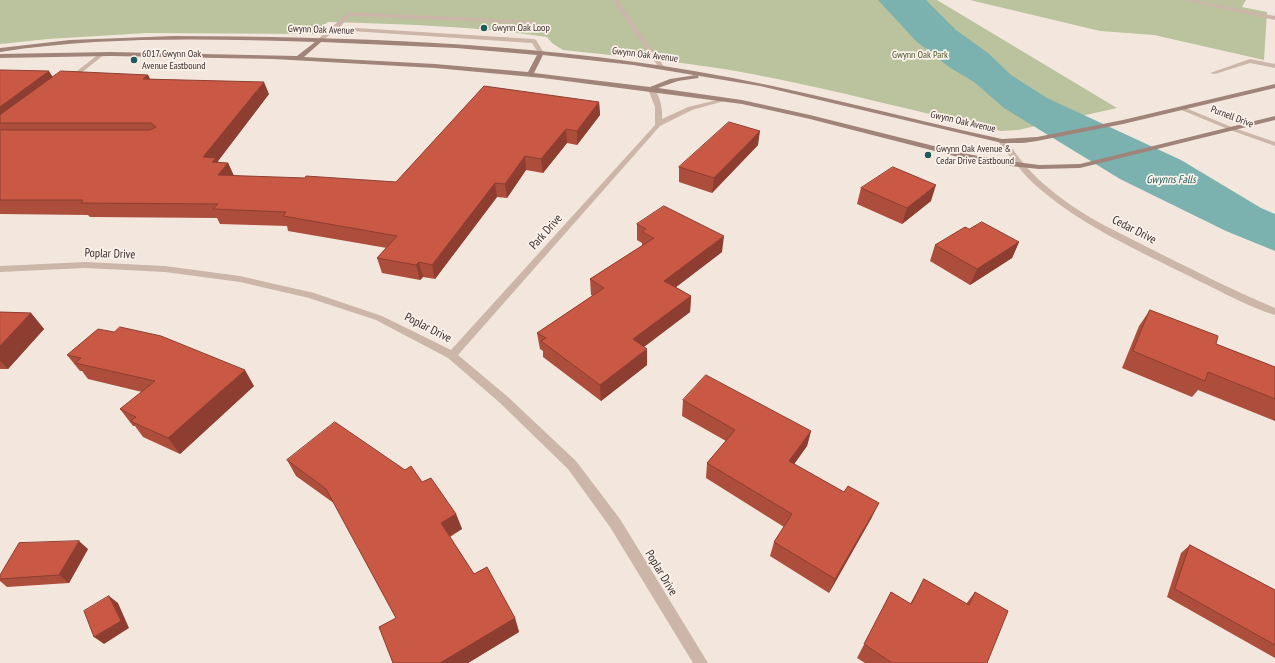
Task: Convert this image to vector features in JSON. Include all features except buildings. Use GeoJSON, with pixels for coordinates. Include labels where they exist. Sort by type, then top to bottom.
{"type":"FeatureCollection","features":[{"type":"Feature","properties":{"kind":"main road","name":"Gwynn Oak Avenue"},"geometry":{"type":"LineString","coordinates":[[0,50],[84,39],[142,37],[320,40],[449,46],[541,53],[732,78],[1002,141],[1023,142],[1123,122],[1275,86]]}},
{"type":"Feature","properties":{"kind":"main road"},"geometry":{"type":"LineString","coordinates":[[300,57],[320,40]]}},
{"type":"Feature","properties":{"kind":"main road"},"geometry":{"type":"LineString","coordinates":[[530,74],[541,53]]}},
{"type":"Feature","properties":{"kind":"main road"},"geometry":{"type":"LineString","coordinates":[[0,56],[102,54],[300,57],[530,74],[725,100],[786,112],[968,157],[1022,166],[1053,168],[1080,166],[1275,118]]}},
{"type":"Feature","properties":{"kind":"main road"},"geometry":{"type":"LineString","coordinates":[[650,89],[664,83],[688,77],[732,78]]}},
{"type":"Feature","properties":{"kind":"street"},"geometry":{"type":"LineString","coordinates":[[615,0],[662,68]]}},
{"type":"Feature","properties":{"kind":"street"},"geometry":{"type":"LineString","coordinates":[[1186,0],[1275,18]]}},
{"type":"Feature","properties":{"kind":"street"},"geometry":{"type":"LineString","coordinates":[[320,40],[349,14],[534,23]]}},
{"type":"Feature","properties":{"kind":"street"},"geometry":{"type":"LineString","coordinates":[[335,28],[534,41],[541,53]]}},
{"type":"Feature","properties":{"kind":"street"},"geometry":{"type":"LineString","coordinates":[[60,86],[102,54]]}},
{"type":"Feature","properties":{"kind":"street"},"geometry":{"type":"LineString","coordinates":[[1212,73],[1250,61],[1275,66]]}},
{"type":"Feature","properties":{"kind":"street"},"geometry":{"type":"LineString","coordinates":[[650,89],[658,106],[660,117],[658,125]]}},
{"type":"Feature","properties":{"kind":"street","name":"Park Drive"},"geometry":{"type":"LineString","coordinates":[[452,355],[658,125],[675,114],[693,107],[708,102],[725,100]]}},
{"type":"Feature","properties":{"kind":"street","name":"Purnell Drive"},"geometry":{"type":"LineString","coordinates":[[1181,108],[1232,129],[1275,144]]}},
{"type":"Feature","properties":{"kind":"street","name":"Cedar Drive"},"geometry":{"type":"LineString","coordinates":[[1002,141],[1022,166],[1042,187],[1069,207],[1100,226],[1176,266],[1275,312]]}},
{"type":"Feature","properties":{"kind":"street","name":"Poplar Drive"},"geometry":{"type":"LineString","coordinates":[[0,269],[85,265],[165,269],[240,279],[311,296],[379,318],[452,355],[504,400],[572,465],[615,523],[701,663]]}},
{"type":"Feature","properties":{"kind":"green space","name":"Gwynn Oak Park"},"geometry":{"type":"Polygon","coordinates":[[[0,0],[937,0],[1117,108],[1018,130],[1001,131],[846,94],[752,74],[682,63],[563,50],[552,43],[547,37],[493,30],[438,26],[328,22],[313,34],[147,33],[48,39],[0,44],[0,0]]]}},
{"type":"Feature","properties":{"kind":"green space"},"geometry":{"type":"Polygon","coordinates":[[[970,0],[1246,0],[1242,7],[1267,12],[1264,60],[1154,35],[1100,31],[970,0]]]}},
{"type":"Feature","properties":{"kind":"water","name":"Gwynns Falls"},"geometry":{"type":"Polygon","coordinates":[[[878,0],[926,0],[956,30],[988,53],[1011,75],[1047,98],[1181,160],[1261,208],[1275,214],[1275,251],[1226,231],[1120,179],[1004,108],[974,82],[949,67],[916,41],[878,0]]]}},
{"type":"Feature","properties":{"kind":"place","name":"Gwynn Oak Loop"},"geometry":{"type":"Point","coordinates":[484,28]}},
{"type":"Feature","properties":{"kind":"place","name":"6017 Gwynn Oak Avenue Eastbound"},"geometry":{"type":"Point","coordinates":[134,60]}},
{"type":"Feature","properties":{"kind":"place","name":"Gwynn Oak Avenue & Cedar Drive Eastbound"},"geometry":{"type":"Point","coordinates":[928,155]}}]}
